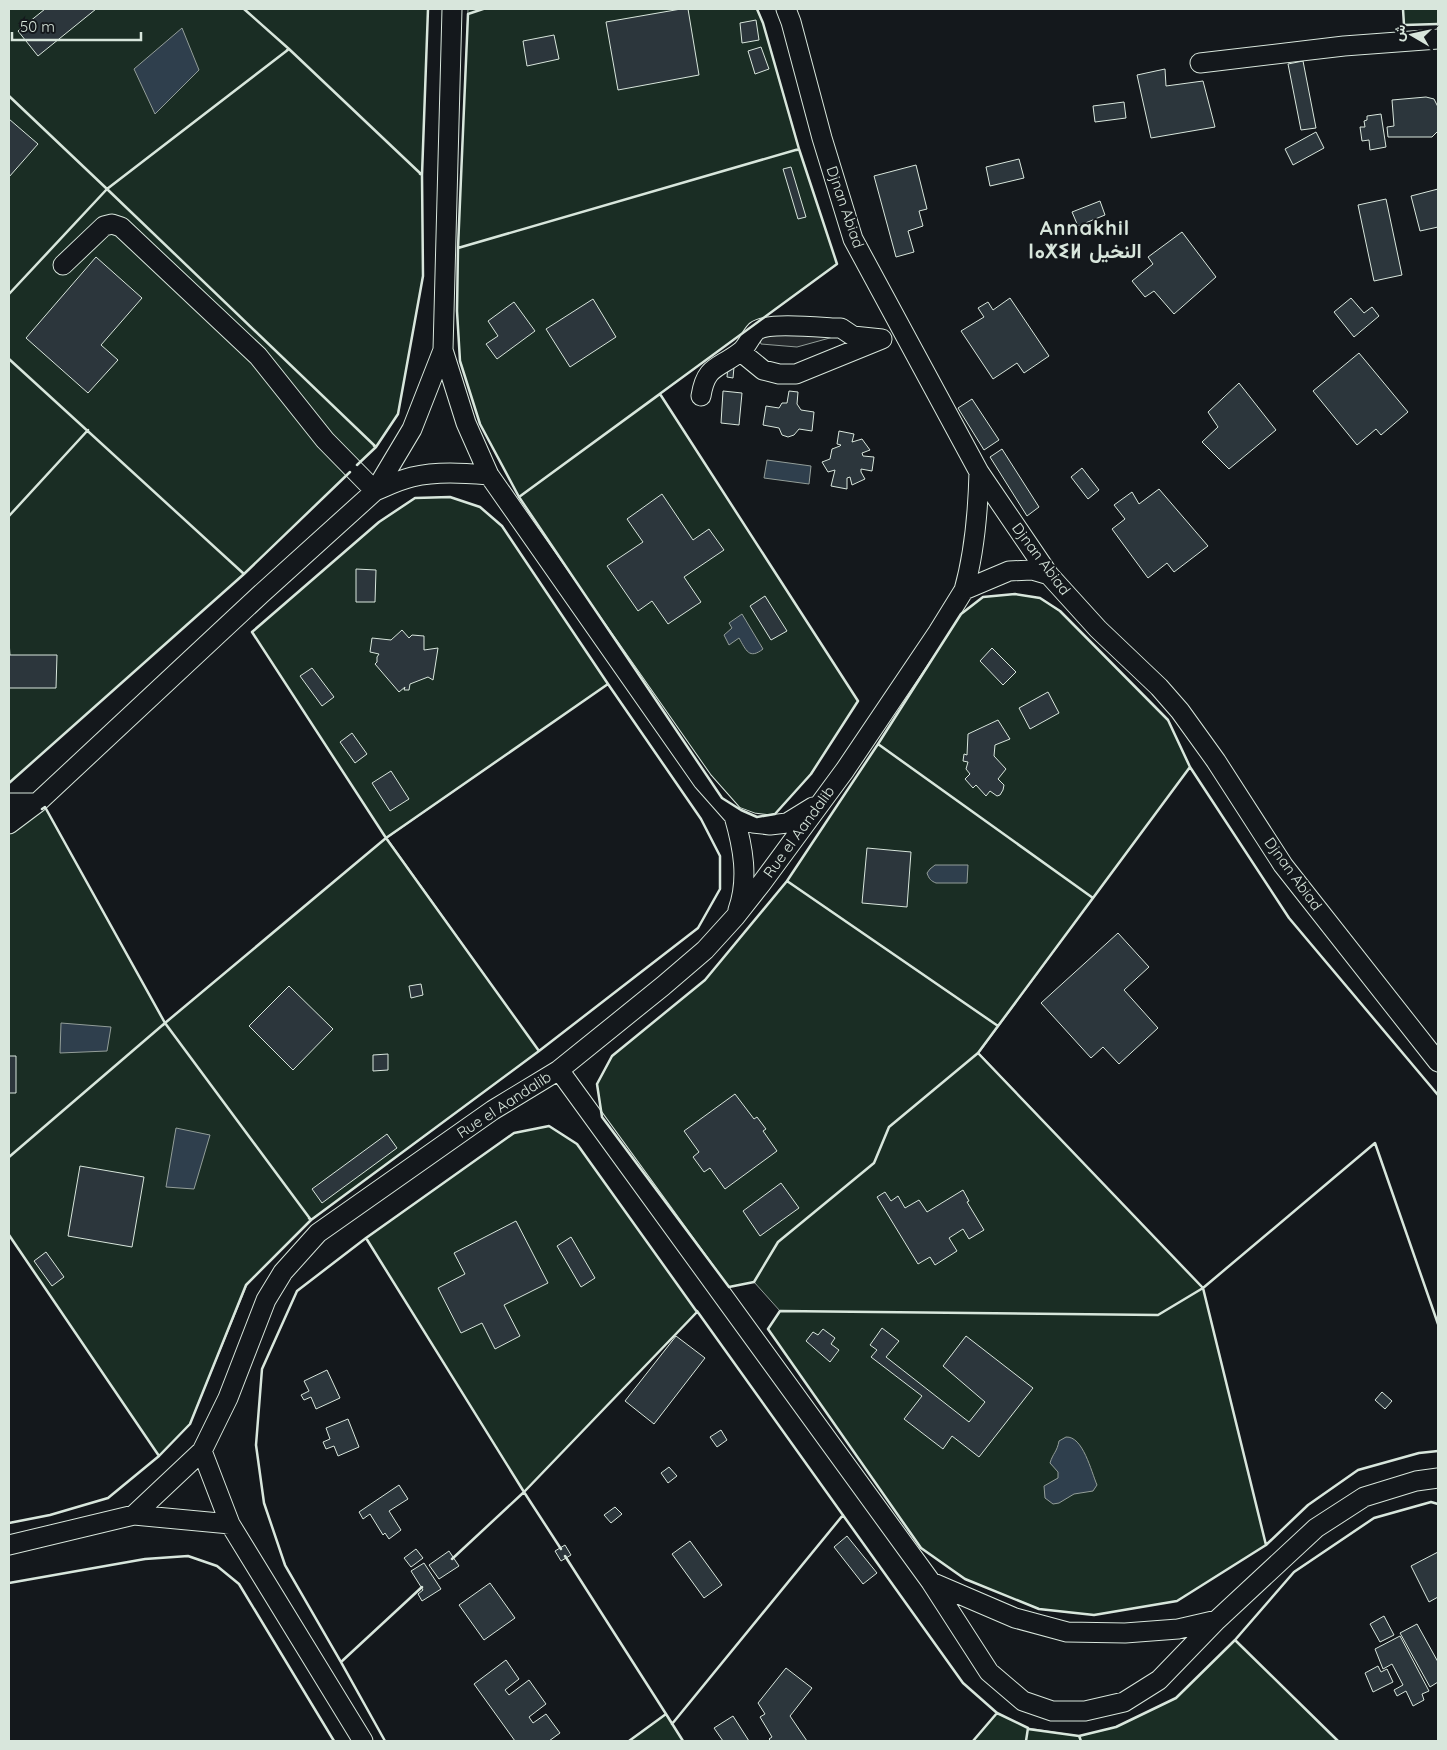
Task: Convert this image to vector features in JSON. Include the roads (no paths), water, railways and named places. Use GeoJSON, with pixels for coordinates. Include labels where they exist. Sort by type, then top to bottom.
{"type":"FeatureCollection","features":[{"type":"Feature","properties":{"kind":"street"},"geometry":{"type":"LineString","coordinates":[[452,9],[443,350],[466,423],[489,475],[703,781],[734,816],[740,836],[744,872],[743,896],[736,917]]}},
{"type":"Feature","properties":{"kind":"street","name":"Djnan Abiad"},"geometry":{"type":"LineString","coordinates":[[786,9],[822,138],[853,239],[979,472],[1049,575],[1098,629],[1159,687],[1180,711],[1216,761],[1283,865],[1438,1062]]}},
{"type":"Feature","properties":{"kind":"street"},"geometry":{"type":"LineString","coordinates":[[1200,63],[1344,46],[1438,39]]}},
{"type":"Feature","properties":{"kind":"street"},"geometry":{"type":"LineString","coordinates":[[63,265],[104,226],[112,224],[121,227],[258,356],[325,440],[375,491]]}},
{"type":"Feature","properties":{"kind":"street"},"geometry":{"type":"LineString","coordinates":[[701,396],[706,375],[717,365],[741,352],[757,330],[774,326],[841,328],[852,336],[882,339]]}},
{"type":"Feature","properties":{"kind":"street"},"geometry":{"type":"LineString","coordinates":[[741,352],[763,370],[779,374],[796,374],[882,339],[900,327]]}},
{"type":"Feature","properties":{"kind":"street"},"geometry":{"type":"LineString","coordinates":[[9,824],[37,803],[261,594],[375,491],[412,429],[443,350]]}},
{"type":"Feature","properties":{"kind":"street","name":"Rue el Aandalib"},"geometry":{"type":"LineString","coordinates":[[9,1545],[134,1515],[202,1451],[228,1398],[266,1300],[283,1272],[318,1233],[493,1110],[558,1070],[664,986],[705,950],[736,917],[821,803],[964,590],[978,515],[979,472]]}},
{"type":"Feature","properties":{"kind":"street"},"geometry":{"type":"LineString","coordinates":[[375,491],[410,477],[436,473],[489,475]]}},
{"type":"Feature","properties":{"kind":"street"},"geometry":{"type":"LineString","coordinates":[[964,590],[1009,571],[1032,570],[1049,575]]}},
{"type":"Feature","properties":{"kind":"street"},"geometry":{"type":"LineString","coordinates":[[9,803],[37,803]]}},
{"type":"Feature","properties":{"kind":"street"},"geometry":{"type":"LineString","coordinates":[[734,816],[770,825],[787,823],[821,803]]}},
{"type":"Feature","properties":{"kind":"street"},"geometry":{"type":"LineString","coordinates":[[558,1070],[931,1582],[989,1672],[1023,1701],[1052,1710],[1085,1711],[1124,1702],[1159,1680],[1217,1620],[1316,1528],[1364,1497],[1416,1481],[1438,1478]]}},
{"type":"Feature","properties":{"kind":"street"},"geometry":{"type":"LineString","coordinates":[[202,1451],[230,1524],[363,1741]]}},
{"type":"Feature","properties":{"kind":"street"},"geometry":{"type":"LineString","coordinates":[[134,1515],[230,1524]]}},
{"type":"Feature","properties":{"kind":"street"},"geometry":{"type":"LineString","coordinates":[[931,1582],[1015,1618],[1066,1632],[1124,1633],[1178,1629],[1217,1620]]}},
{"type":"Feature","properties":{"kind":"water"},"geometry":{"type":"Polygon","coordinates":[[[182,28],[199,70],[155,114],[134,69],[182,28]]]}},
{"type":"Feature","properties":{"kind":"water"},"geometry":{"type":"Polygon","coordinates":[[[767,460],[811,466],[809,484],[764,478],[767,460]]]}},
{"type":"Feature","properties":{"kind":"water"},"geometry":{"type":"Polygon","coordinates":[[[742,614],[763,649],[754,654],[748,652],[739,638],[729,645],[724,635],[732,628],[729,623],[742,614]]]}},
{"type":"Feature","properties":{"kind":"water"},"geometry":{"type":"Polygon","coordinates":[[[935,865],[968,865],[967,883],[936,883],[929,878],[927,873],[935,865]]]}},
{"type":"Feature","properties":{"kind":"water"},"geometry":{"type":"Polygon","coordinates":[[[61,1023],[111,1027],[107,1051],[60,1053],[61,1023]]]}},
{"type":"Feature","properties":{"kind":"water"},"geometry":{"type":"Polygon","coordinates":[[[176,1128],[210,1135],[194,1189],[166,1187],[176,1128]]]}},
{"type":"Feature","properties":{"kind":"water"},"geometry":{"type":"Polygon","coordinates":[[[1066,1437],[1072,1438],[1082,1448],[1097,1485],[1093,1491],[1074,1494],[1059,1503],[1053,1504],[1045,1498],[1044,1486],[1058,1478],[1058,1472],[1050,1463],[1059,1441],[1066,1437]]]}},
{"type":"Feature","properties":{"kind":"district","name":"Annakhil ⵏⴰⵅⵉⵍ النخيل"},"geometry":{"type":"Point","coordinates":[1085,240]}}]}
